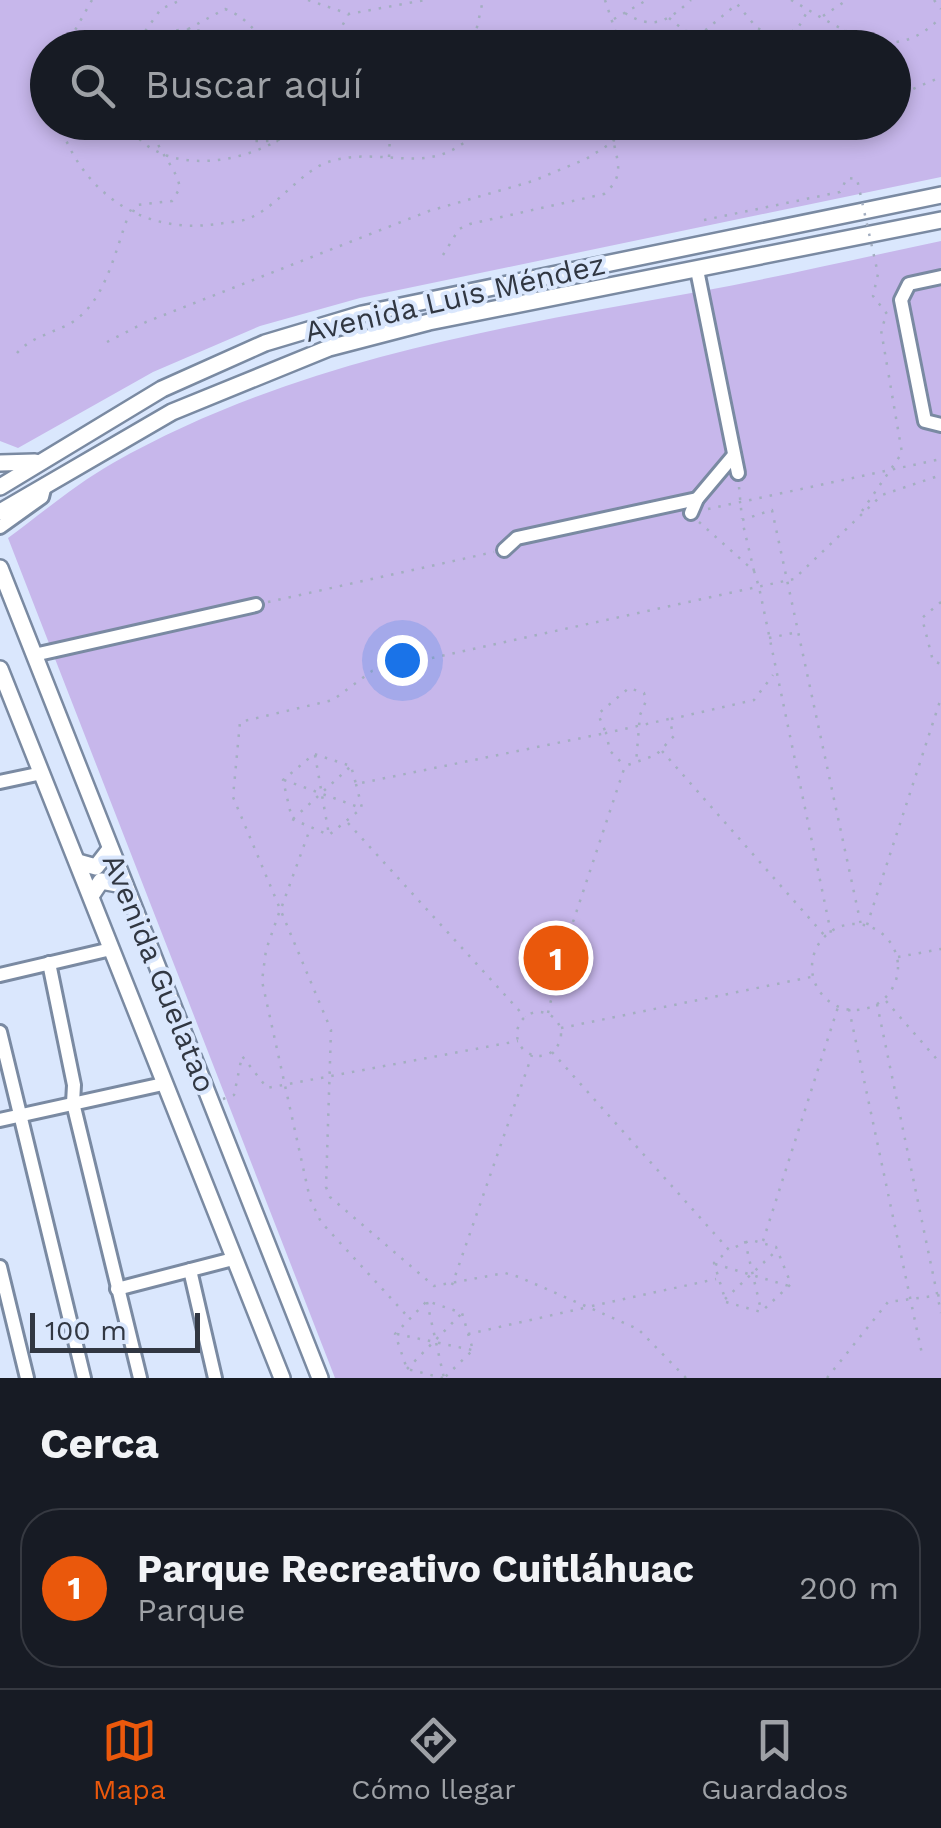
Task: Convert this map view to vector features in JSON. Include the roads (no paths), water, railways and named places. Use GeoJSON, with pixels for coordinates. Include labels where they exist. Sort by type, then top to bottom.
{"type":"FeatureCollection","features":[{"type":"Feature","properties":{"kind":"main road","name":"Avenida Luis Méndez"},"geometry":{"type":"LineString","coordinates":[[0,487],[162,389],[266,343],[362,314],[941,195]]}},
{"type":"Feature","properties":{"kind":"main road","name":"Avenida Luis Méndez"},"geometry":{"type":"LineString","coordinates":[[0,512],[172,412],[313,354],[429,322],[941,220]]}},
{"type":"Feature","properties":{"kind":"main road"},"geometry":{"type":"LineString","coordinates":[[660,252],[664,277]]}},
{"type":"Feature","properties":{"kind":"main road"},"geometry":{"type":"LineString","coordinates":[[600,265],[604,288]]}},
{"type":"Feature","properties":{"kind":"main road"},"geometry":{"type":"LineString","coordinates":[[0,463],[39,462]]}},
{"type":"Feature","properties":{"kind":"main road","name":"Avenida Guelatao"},"geometry":{"type":"LineString","coordinates":[[0,568],[320,1378]]}},
{"type":"Feature","properties":{"kind":"main road","name":"Avenida Guelatao"},"geometry":{"type":"LineString","coordinates":[[0,669],[282,1378]]}},
{"type":"Feature","properties":{"kind":"main road"},"geometry":{"type":"LineString","coordinates":[[78,862],[96,867],[110,849]]}},
{"type":"Feature","properties":{"kind":"main road"},"geometry":{"type":"LineString","coordinates":[[91,896],[101,881],[124,885]]}},
{"type":"Feature","properties":{"kind":"street"},"geometry":{"type":"LineString","coordinates":[[697,270],[738,473]]}},
{"type":"Feature","properties":{"kind":"street"},"geometry":{"type":"LineString","coordinates":[[941,277],[910,284],[901,300],[925,422],[941,425]]}},
{"type":"Feature","properties":{"kind":"street"},"geometry":{"type":"LineString","coordinates":[[504,550],[517,538],[694,506],[734,454]]}},
{"type":"Feature","properties":{"kind":"street"},"geometry":{"type":"LineString","coordinates":[[0,527],[42,498],[45,485]]}},
{"type":"Feature","properties":{"kind":"street"},"geometry":{"type":"LineString","coordinates":[[34,655],[256,605]]}},
{"type":"Feature","properties":{"kind":"street"},"geometry":{"type":"LineString","coordinates":[[0,782],[42,773]]}},
{"type":"Feature","properties":{"kind":"street"},"geometry":{"type":"LineString","coordinates":[[0,975],[111,949]]}},
{"type":"Feature","properties":{"kind":"street"},"geometry":{"type":"LineString","coordinates":[[49,963],[74,1085],[73,1103],[140,1378]]}},
{"type":"Feature","properties":{"kind":"street"},"geometry":{"type":"LineString","coordinates":[[0,1032],[84,1378]]}},
{"type":"Feature","properties":{"kind":"street"},"geometry":{"type":"LineString","coordinates":[[0,1120],[163,1084]]}},
{"type":"Feature","properties":{"kind":"street"},"geometry":{"type":"LineString","coordinates":[[117,1289],[233,1259]]}},
{"type":"Feature","properties":{"kind":"street"},"geometry":{"type":"LineString","coordinates":[[0,1267],[27,1378]]}},
{"type":"Feature","properties":{"kind":"street"},"geometry":{"type":"LineString","coordinates":[[190,1270],[216,1378]]}},
{"type":"Feature","properties":{"kind":"place","name":"Parque Recreativo Cuitláhuac"},"geometry":{"type":"Point","coordinates":[556,958]}}]}
